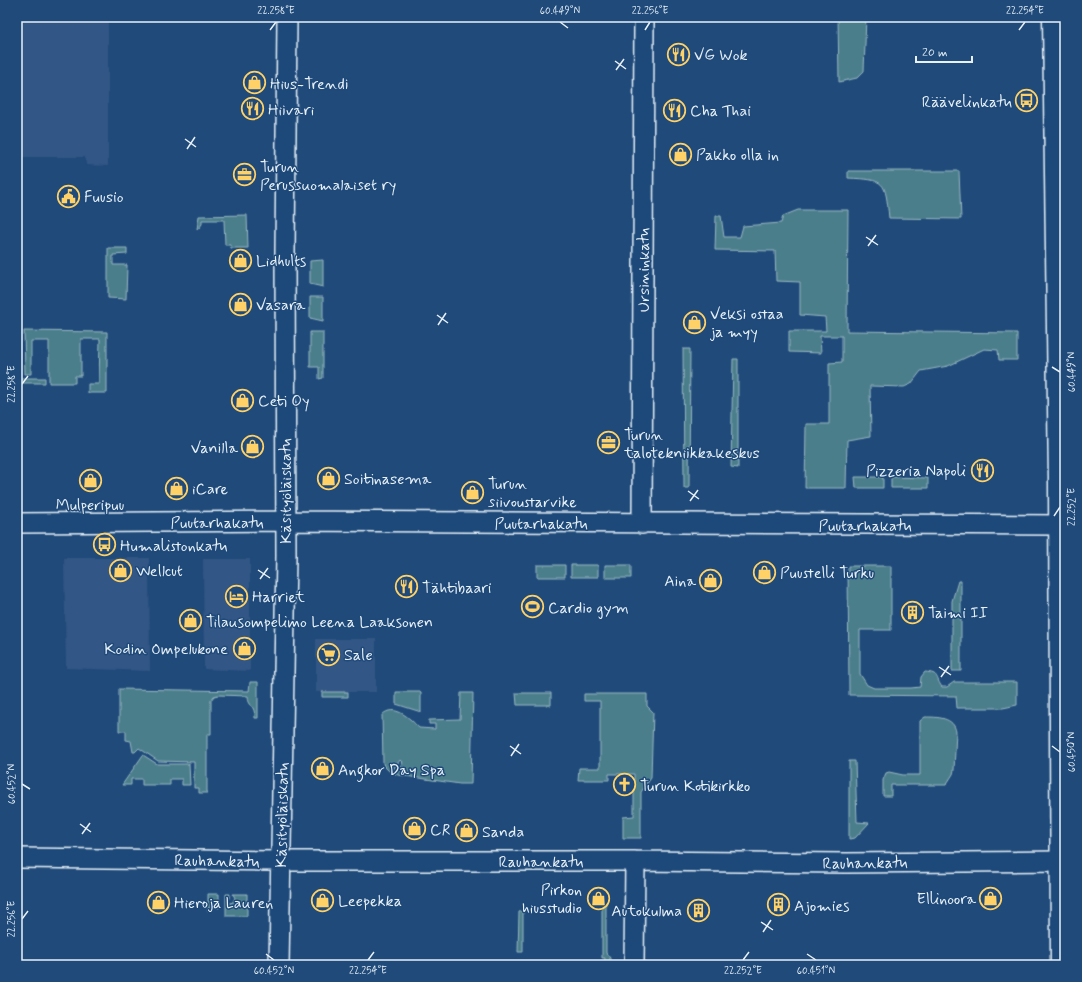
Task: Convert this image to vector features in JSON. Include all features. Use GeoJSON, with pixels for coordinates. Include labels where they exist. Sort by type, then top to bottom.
{"type":"FeatureCollection","features":[{"type":"Feature","properties":{"kind":"main road"},"geometry":{"type":"LineString","coordinates":[[1054,17],[1063,525],[1062,965]]}},
{"type":"Feature","properties":{"kind":"street","name":"Käsityöläiskatu"},"geometry":{"type":"LineString","coordinates":[[279,965],[286,521],[285,254],[287,17]]}},
{"type":"Feature","properties":{"kind":"street","name":"Ursininkatu"},"geometry":{"type":"LineString","coordinates":[[642,524],[644,17]]}},
{"type":"Feature","properties":{"kind":"street","name":"Puutarhakatu"},"geometry":{"type":"LineString","coordinates":[[17,523],[286,521],[1063,525]]}},
{"type":"Feature","properties":{"kind":"street","name":"Rauhankatu"},"geometry":{"type":"LineString","coordinates":[[17,858],[280,861],[635,861],[846,863],[1063,861]]}},
{"type":"Feature","properties":{"kind":"street"},"geometry":{"type":"LineString","coordinates":[[634,965],[635,861]]}},
{"type":"Feature","properties":{"kind":"shaded area"},"geometry":{"type":"Polygon","coordinates":[[[17,17],[108,17],[108,166],[86,165],[85,157],[17,157],[17,17]]]}},
{"type":"Feature","properties":{"kind":"shaded area"},"geometry":{"type":"Polygon","coordinates":[[[64,558],[149,558],[150,671],[66,668],[64,558]]]}},
{"type":"Feature","properties":{"kind":"shaded area"},"geometry":{"type":"Polygon","coordinates":[[[203,559],[250,559],[250,671],[204,669],[203,559]]]}},
{"type":"Feature","properties":{"kind":"shaded area"},"geometry":{"type":"Polygon","coordinates":[[[316,639],[376,639],[376,692],[316,692],[316,639]]]}},
{"type":"Feature","properties":{"kind":"green space"},"geometry":{"type":"Polygon","coordinates":[[[838,17],[866,17],[864,71],[857,78],[839,82],[838,17]]]}},
{"type":"Feature","properties":{"kind":"green space"},"geometry":{"type":"Polygon","coordinates":[[[848,171],[959,171],[961,219],[889,218],[886,196],[881,184],[870,180],[848,178],[848,171]]]}},
{"type":"Feature","properties":{"kind":"green space"},"geometry":{"type":"Polygon","coordinates":[[[798,210],[848,210],[847,331],[1017,333],[1017,360],[999,360],[998,350],[984,349],[948,366],[921,371],[911,384],[904,387],[870,386],[871,436],[847,440],[846,488],[805,488],[806,424],[829,424],[829,363],[842,362],[842,336],[820,336],[821,353],[789,352],[789,331],[826,331],[825,317],[800,315],[800,282],[776,281],[775,251],[715,250],[716,216],[721,216],[724,237],[740,237],[743,226],[781,223],[783,216],[798,210]]]}},
{"type":"Feature","properties":{"kind":"green space"},"geometry":{"type":"Polygon","coordinates":[[[247,215],[248,248],[231,248],[230,245],[225,245],[224,220],[202,220],[202,224],[197,229],[199,216],[247,215]]]}},
{"type":"Feature","properties":{"kind":"green space"},"geometry":{"type":"Polygon","coordinates":[[[108,248],[127,248],[127,254],[113,255],[113,265],[127,265],[126,299],[108,298],[108,248]]]}},
{"type":"Feature","properties":{"kind":"green space"},"geometry":{"type":"Polygon","coordinates":[[[323,260],[323,287],[310,284],[310,261],[323,260]]]}},
{"type":"Feature","properties":{"kind":"green space"},"geometry":{"type":"Polygon","coordinates":[[[310,297],[323,297],[323,321],[310,318],[310,297]]]}},
{"type":"Feature","properties":{"kind":"green space"},"geometry":{"type":"Polygon","coordinates":[[[24,331],[107,332],[107,393],[88,393],[88,384],[99,384],[100,339],[81,339],[81,376],[75,376],[75,383],[49,383],[49,341],[31,341],[31,374],[25,374],[24,331]]]}},
{"type":"Feature","properties":{"kind":"green space"},"geometry":{"type":"Polygon","coordinates":[[[310,332],[323,332],[323,378],[319,379],[319,367],[310,367],[310,332]]]}},
{"type":"Feature","properties":{"kind":"green space"},"geometry":{"type":"Polygon","coordinates":[[[683,349],[690,349],[689,488],[684,488],[683,349]]]}},
{"type":"Feature","properties":{"kind":"green space"},"geometry":{"type":"Polygon","coordinates":[[[733,359],[738,359],[738,468],[731,467],[733,359]]]}},
{"type":"Feature","properties":{"kind":"green space"},"geometry":{"type":"Polygon","coordinates":[[[21,378],[45,378],[45,383],[21,383],[21,378]]]}},
{"type":"Feature","properties":{"kind":"green space"},"geometry":{"type":"Polygon","coordinates":[[[855,477],[883,477],[883,488],[856,488],[855,477]]]}},
{"type":"Feature","properties":{"kind":"green space"},"geometry":{"type":"Polygon","coordinates":[[[891,477],[928,478],[928,488],[891,488],[891,477]]]}},
{"type":"Feature","properties":{"kind":"green space"},"geometry":{"type":"Polygon","coordinates":[[[537,565],[565,565],[565,577],[537,577],[537,565]]]}},
{"type":"Feature","properties":{"kind":"green space"},"geometry":{"type":"Polygon","coordinates":[[[571,565],[598,565],[598,577],[571,577],[571,565]]]}},
{"type":"Feature","properties":{"kind":"green space"},"geometry":{"type":"Polygon","coordinates":[[[605,565],[631,565],[631,578],[605,578],[605,565]]]}},
{"type":"Feature","properties":{"kind":"green space"},"geometry":{"type":"Polygon","coordinates":[[[848,566],[891,566],[891,630],[860,630],[860,674],[867,685],[874,688],[920,687],[921,677],[925,672],[935,675],[942,687],[947,687],[954,682],[1017,682],[1017,705],[1003,708],[957,708],[956,696],[849,695],[848,566]]]}},
{"type":"Feature","properties":{"kind":"green space"},"geometry":{"type":"Polygon","coordinates":[[[958,581],[961,581],[961,671],[952,671],[952,601],[958,581]]]}},
{"type":"Feature","properties":{"kind":"green space"},"geometry":{"type":"Polygon","coordinates":[[[250,682],[258,682],[258,718],[255,718],[255,713],[248,700],[248,696],[218,695],[214,696],[211,700],[211,734],[207,734],[207,793],[199,793],[199,788],[194,788],[194,762],[158,761],[139,748],[133,752],[131,741],[126,740],[126,731],[119,731],[119,689],[249,691],[250,682]]]}},
{"type":"Feature","properties":{"kind":"green space"},"geometry":{"type":"Polygon","coordinates":[[[322,692],[348,692],[348,697],[322,697],[322,692]]]}},
{"type":"Feature","properties":{"kind":"green space"},"geometry":{"type":"Polygon","coordinates":[[[396,692],[421,692],[421,712],[396,704],[396,692]]]}},
{"type":"Feature","properties":{"kind":"green space"},"geometry":{"type":"Polygon","coordinates":[[[461,693],[473,693],[471,784],[460,784],[395,774],[403,763],[400,760],[390,772],[383,763],[382,715],[387,712],[397,711],[407,716],[419,728],[435,729],[435,724],[429,724],[429,720],[460,719],[461,693]]]}},
{"type":"Feature","properties":{"kind":"green space"},"geometry":{"type":"Polygon","coordinates":[[[516,693],[551,693],[551,705],[517,705],[516,693]]]}},
{"type":"Feature","properties":{"kind":"green space"},"geometry":{"type":"Polygon","coordinates":[[[584,694],[647,694],[647,706],[653,712],[651,778],[641,792],[641,838],[623,838],[623,817],[634,816],[634,774],[609,774],[609,780],[578,780],[579,768],[600,768],[600,701],[584,701],[584,694]]]}},
{"type":"Feature","properties":{"kind":"green space"},"geometry":{"type":"Polygon","coordinates":[[[925,717],[944,719],[952,723],[955,727],[956,732],[953,774],[946,785],[891,785],[891,796],[883,796],[883,780],[886,773],[920,775],[920,721],[925,717]]]}},
{"type":"Feature","properties":{"kind":"green space"},"geometry":{"type":"Polygon","coordinates":[[[143,755],[157,764],[189,764],[190,785],[182,785],[182,779],[170,779],[170,785],[142,785],[142,779],[131,779],[131,785],[122,785],[143,755]]]}},
{"type":"Feature","properties":{"kind":"green space"},"geometry":{"type":"Polygon","coordinates":[[[849,761],[855,761],[857,822],[869,823],[855,838],[849,839],[849,761]]]}},
{"type":"Feature","properties":{"kind":"green space"},"geometry":{"type":"Polygon","coordinates":[[[208,894],[219,894],[219,908],[214,906],[208,911],[208,894]]]}},
{"type":"Feature","properties":{"kind":"green space"},"geometry":{"type":"Polygon","coordinates":[[[226,894],[230,894],[228,902],[230,903],[233,902],[235,898],[233,894],[247,894],[247,916],[226,916],[226,894]]]}},
{"type":"Feature","properties":{"kind":"green space"},"geometry":{"type":"Polygon","coordinates":[[[602,900],[606,900],[606,953],[610,958],[610,965],[604,965],[605,958],[602,958],[602,900]]]}},
{"type":"Feature","properties":{"kind":"green space"},"geometry":{"type":"Polygon","coordinates":[[[523,911],[523,952],[518,952],[519,912],[523,911]]]}},
{"type":"Feature","properties":{"kind":"place","name":"VG Wok"},"geometry":{"type":"Point","coordinates":[678,54]}},
{"type":"Feature","properties":{"kind":"place","name":"Hius-Trendi"},"geometry":{"type":"Point","coordinates":[254,83]}},
{"type":"Feature","properties":{"kind":"place","name":"Räävelinkatu"},"geometry":{"type":"Point","coordinates":[1027,101]}},
{"type":"Feature","properties":{"kind":"place","name":"Hiivari"},"geometry":{"type":"Point","coordinates":[253,109]}},
{"type":"Feature","properties":{"kind":"place","name":"Cha Thai"},"geometry":{"type":"Point","coordinates":[675,110]}},
{"type":"Feature","properties":{"kind":"place","name":"Pakko olla in"},"geometry":{"type":"Point","coordinates":[680,154]}},
{"type":"Feature","properties":{"kind":"place","name":"Turun Perussuomalaiset ry"},"geometry":{"type":"Point","coordinates":[245,175]}},
{"type":"Feature","properties":{"kind":"place","name":"Fuusio"},"geometry":{"type":"Point","coordinates":[69,196]}},
{"type":"Feature","properties":{"kind":"place","name":"Lidhults"},"geometry":{"type":"Point","coordinates":[240,260]}},
{"type":"Feature","properties":{"kind":"place","name":"Vasara"},"geometry":{"type":"Point","coordinates":[241,304]}},
{"type":"Feature","properties":{"kind":"place","name":"Veksi ostaa ja myy"},"geometry":{"type":"Point","coordinates":[694,322]}},
{"type":"Feature","properties":{"kind":"place","name":"Ceti Oy"},"geometry":{"type":"Point","coordinates":[242,400]}},
{"type":"Feature","properties":{"kind":"place","name":"Turun talotekniikkakeskus"},"geometry":{"type":"Point","coordinates":[608,443]}},
{"type":"Feature","properties":{"kind":"place","name":"Vanilla"},"geometry":{"type":"Point","coordinates":[253,447]}},
{"type":"Feature","properties":{"kind":"place","name":"Pizzeria Napoli"},"geometry":{"type":"Point","coordinates":[982,470]}},
{"type":"Feature","properties":{"kind":"place","name":"Soitinasema"},"geometry":{"type":"Point","coordinates":[328,478]}},
{"type":"Feature","properties":{"kind":"place","name":"Mulperipuu"},"geometry":{"type":"Point","coordinates":[90,480]}},
{"type":"Feature","properties":{"kind":"place","name":"iCare"},"geometry":{"type":"Point","coordinates":[177,488]}},
{"type":"Feature","properties":{"kind":"place","name":"Turun siivoustarvike"},"geometry":{"type":"Point","coordinates":[473,492]}},
{"type":"Feature","properties":{"kind":"place","name":"Humalistonkatu"},"geometry":{"type":"Point","coordinates":[105,545]}},
{"type":"Feature","properties":{"kind":"place","name":"Wellcut"},"geometry":{"type":"Point","coordinates":[121,570]}},
{"type":"Feature","properties":{"kind":"place","name":"Puustelli Turku"},"geometry":{"type":"Point","coordinates":[764,572]}},
{"type":"Feature","properties":{"kind":"place","name":"Aina"},"geometry":{"type":"Point","coordinates":[711,580]}},
{"type":"Feature","properties":{"kind":"place","name":"Tähtibaari"},"geometry":{"type":"Point","coordinates":[406,587]}},
{"type":"Feature","properties":{"kind":"place","name":"Harriet"},"geometry":{"type":"Point","coordinates":[236,596]}},
{"type":"Feature","properties":{"kind":"place","name":"Cardio gym"},"geometry":{"type":"Point","coordinates":[532,607]}},
{"type":"Feature","properties":{"kind":"place","name":"Taimi II"},"geometry":{"type":"Point","coordinates":[913,612]}},
{"type":"Feature","properties":{"kind":"place","name":"Tilausompelimo Leena Laaksonen"},"geometry":{"type":"Point","coordinates":[191,621]}},
{"type":"Feature","properties":{"kind":"place","name":"Kodin Ompelukone"},"geometry":{"type":"Point","coordinates":[244,648]}},
{"type":"Feature","properties":{"kind":"place","name":"Sale"},"geometry":{"type":"Point","coordinates":[328,654]}},
{"type":"Feature","properties":{"kind":"place","name":"Angkor Day Spa"},"geometry":{"type":"Point","coordinates":[323,769]}},
{"type":"Feature","properties":{"kind":"place","name":"Turun Kotikirkko"},"geometry":{"type":"Point","coordinates":[625,785]}},
{"type":"Feature","properties":{"kind":"place","name":"CR"},"geometry":{"type":"Point","coordinates":[414,829]}},
{"type":"Feature","properties":{"kind":"place","name":"Sanda"},"geometry":{"type":"Point","coordinates":[466,831]}},
{"type":"Feature","properties":{"kind":"place","name":"Pirkon hiusstudio"},"geometry":{"type":"Point","coordinates":[598,898]}},
{"type":"Feature","properties":{"kind":"place","name":"Ellinoora"},"geometry":{"type":"Point","coordinates":[991,898]}},
{"type":"Feature","properties":{"kind":"place","name":"Leepekka"},"geometry":{"type":"Point","coordinates":[322,900]}},
{"type":"Feature","properties":{"kind":"place","name":"Hieroja Lauren"},"geometry":{"type":"Point","coordinates":[158,902]}},
{"type":"Feature","properties":{"kind":"place","name":"Ajomies"},"geometry":{"type":"Point","coordinates":[779,905]}},
{"type":"Feature","properties":{"kind":"place","name":"Autokulma"},"geometry":{"type":"Point","coordinates":[698,910]}}]}
